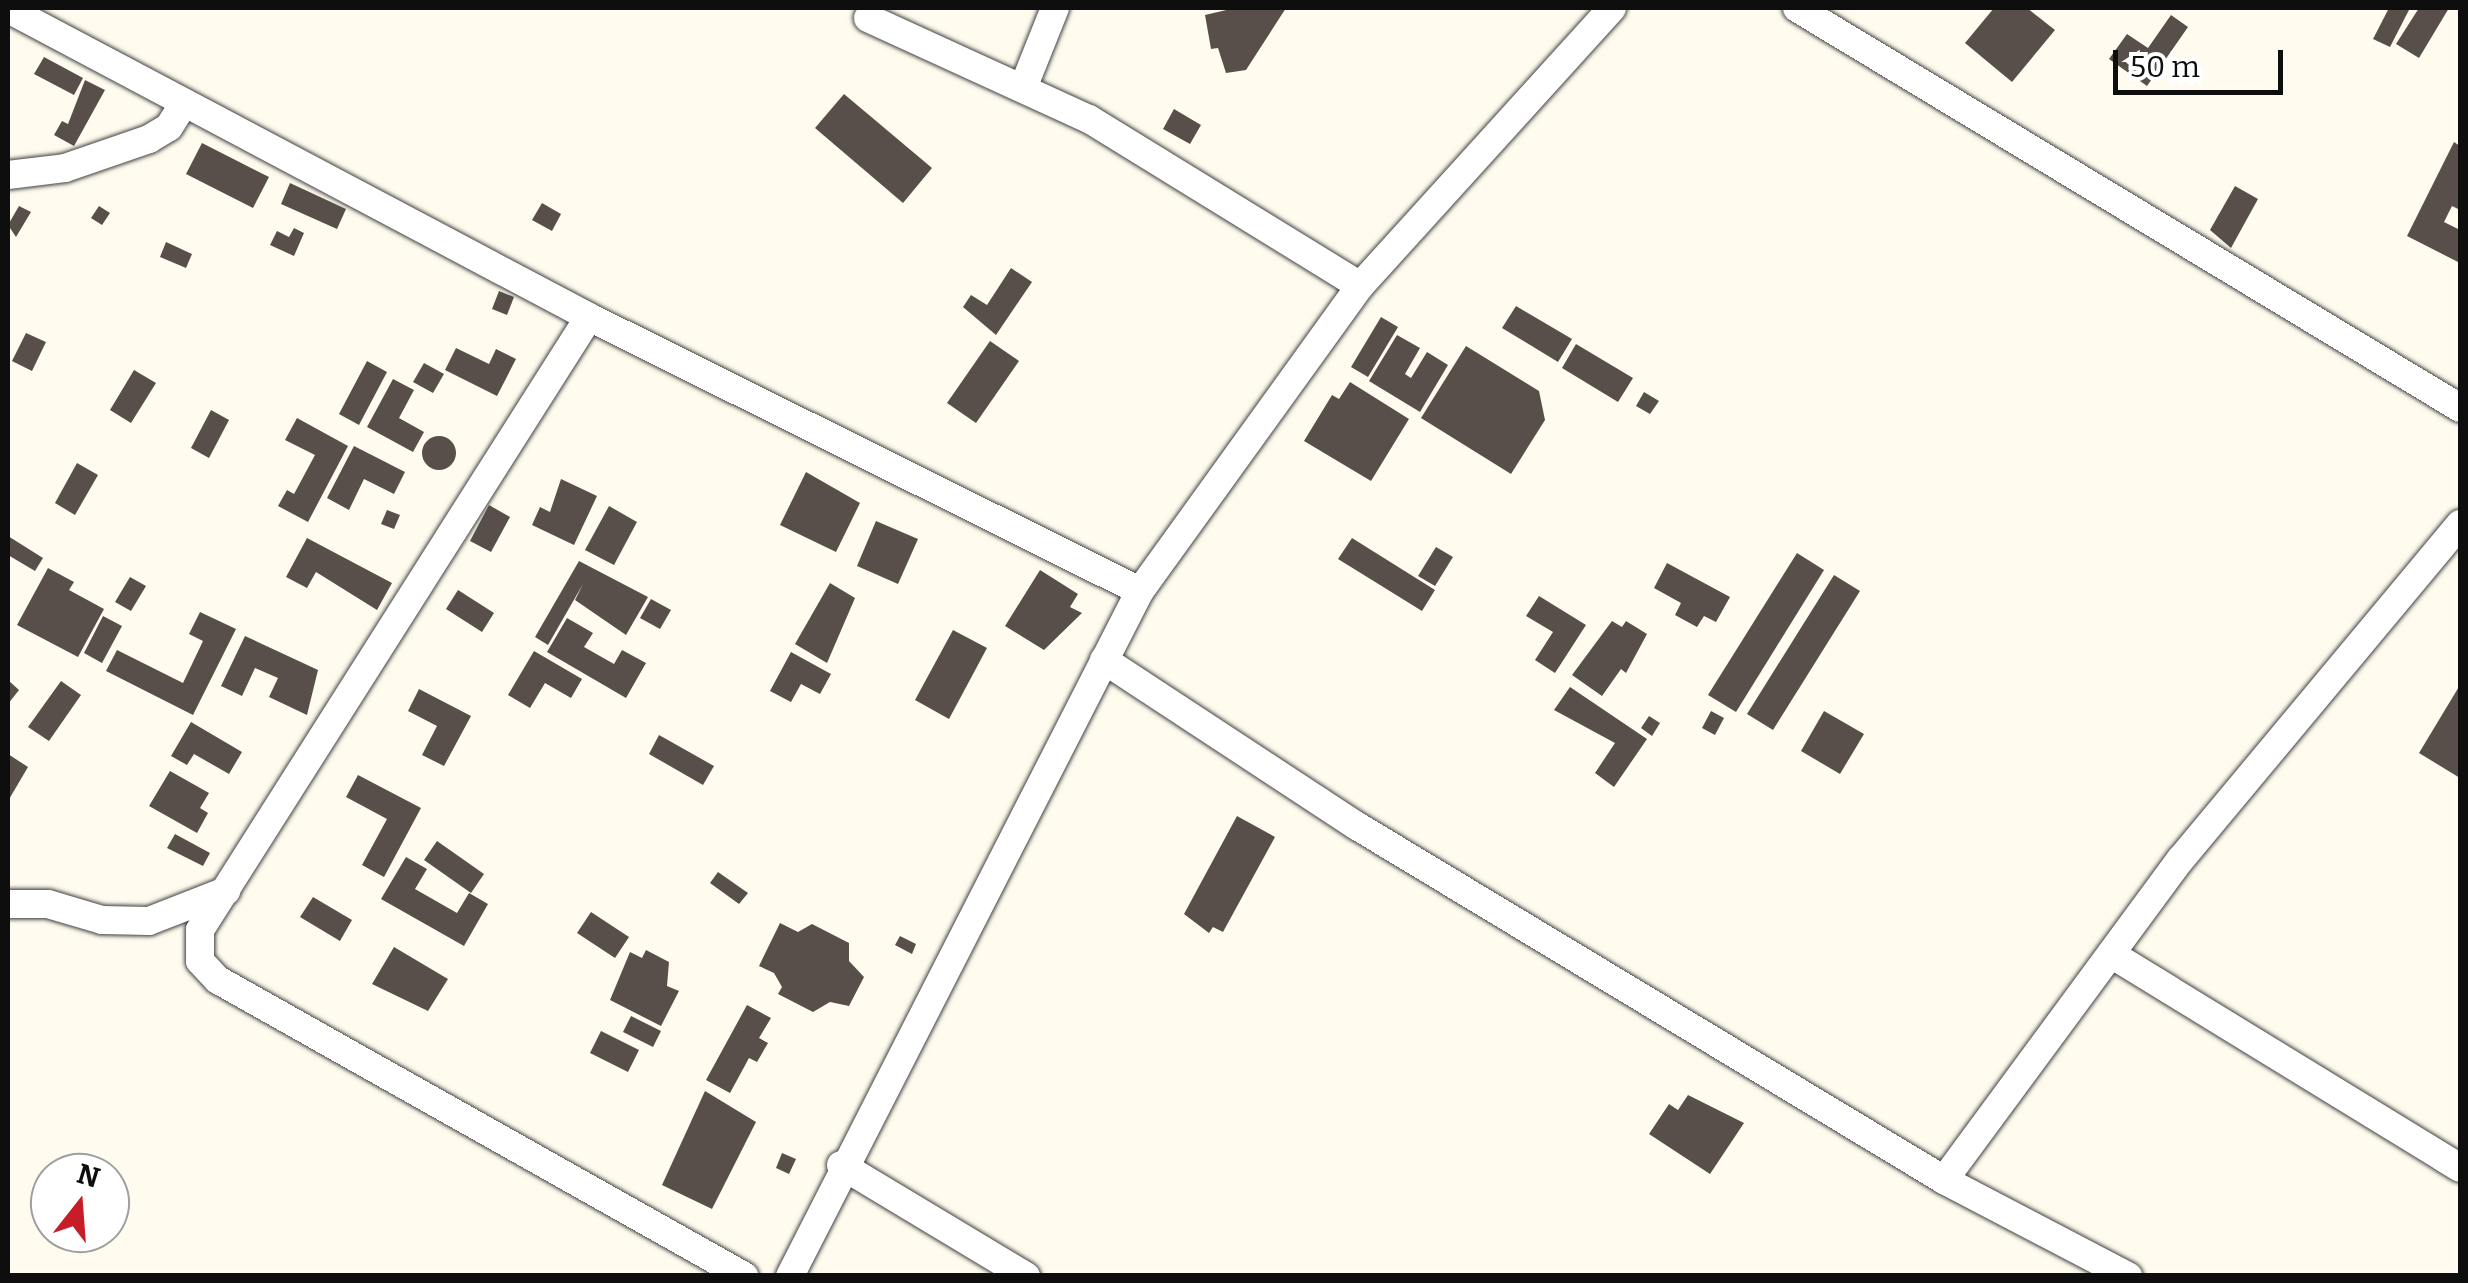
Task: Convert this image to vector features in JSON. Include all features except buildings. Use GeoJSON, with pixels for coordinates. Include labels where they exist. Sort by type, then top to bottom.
{"type":"FeatureCollection","features":[{"type":"Feature","properties":{"kind":"street"},"geometry":{"type":"LineString","coordinates":[[1023,88],[1055,8]]}},
{"type":"Feature","properties":{"kind":"street"},"geometry":{"type":"LineString","coordinates":[[790,1276],[841,1165],[1140,591],[1360,286],[1612,8]]}},
{"type":"Feature","properties":{"kind":"street"},"geometry":{"type":"LineString","coordinates":[[1797,8],[2460,408]]}},
{"type":"Feature","properties":{"kind":"street"},"geometry":{"type":"LineString","coordinates":[[8,9],[589,317],[1140,591]]}},
{"type":"Feature","properties":{"kind":"street"},"geometry":{"type":"LineString","coordinates":[[868,18],[1089,119],[1360,286]]}},
{"type":"Feature","properties":{"kind":"street"},"geometry":{"type":"LineString","coordinates":[[8,175],[65,168],[149,138],[169,127],[184,103]]}},
{"type":"Feature","properties":{"kind":"street"},"geometry":{"type":"LineString","coordinates":[[589,317],[200,930],[200,961],[218,980],[744,1276]]}},
{"type":"Feature","properties":{"kind":"street"},"geometry":{"type":"LineString","coordinates":[[1944,1180],[2181,859],[2460,524]]}},
{"type":"Feature","properties":{"kind":"street"},"geometry":{"type":"LineString","coordinates":[[1104,660],[1357,826],[1944,1180],[2128,1276]]}},
{"type":"Feature","properties":{"kind":"street"},"geometry":{"type":"LineString","coordinates":[[8,904],[48,904],[102,920],[148,921],[226,891]]}},
{"type":"Feature","properties":{"kind":"street"},"geometry":{"type":"LineString","coordinates":[[2111,954],[2460,1168]]}},
{"type":"Feature","properties":{"kind":"street"},"geometry":{"type":"LineString","coordinates":[[841,1165],[1026,1276]]}}]}
